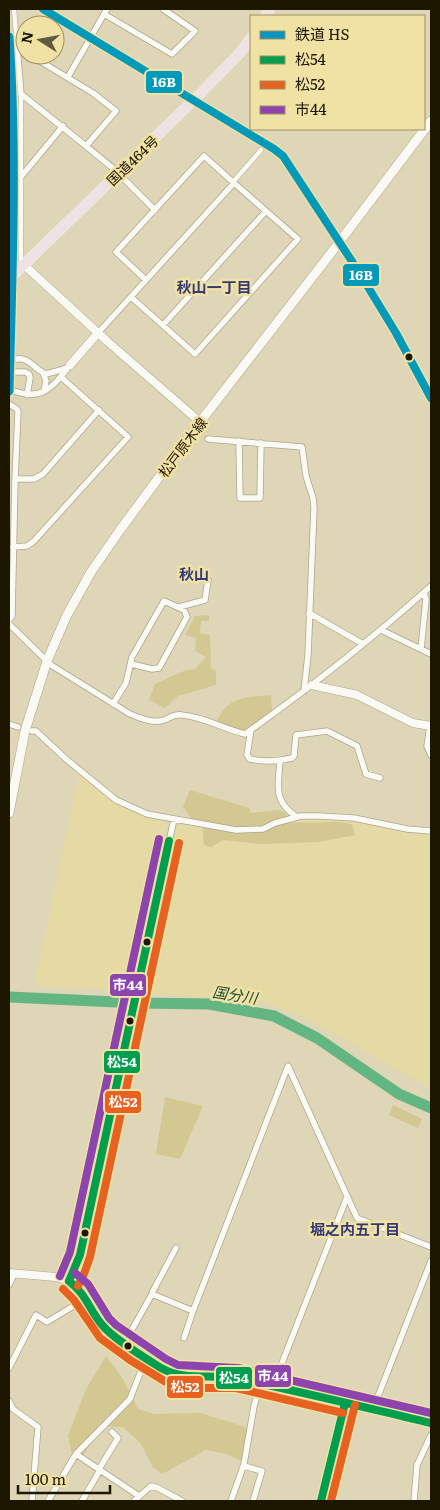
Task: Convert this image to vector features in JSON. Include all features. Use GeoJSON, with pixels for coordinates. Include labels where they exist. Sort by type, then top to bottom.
{"type":"FeatureCollection","features":[{"type":"Feature","properties":{"kind":"highway","name":"国道464号"},"geometry":{"type":"LineString","coordinates":[[9,279],[22,262],[194,100],[239,54],[250,39]]}},
{"type":"Feature","properties":{"kind":"main road","name":"松戸原木線"},"geometry":{"type":"LineString","coordinates":[[9,813],[25,731],[47,661],[66,617],[91,572],[200,422],[424,130]]}},
{"type":"Feature","properties":{"kind":"street"},"geometry":{"type":"LineString","coordinates":[[14,9],[15,28]]}},
{"type":"Feature","properties":{"kind":"street"},"geometry":{"type":"LineString","coordinates":[[43,9],[274,149],[282,156],[396,333],[431,398]]}},
{"type":"Feature","properties":{"kind":"street"},"geometry":{"type":"LineString","coordinates":[[68,77],[106,11],[172,54],[195,31],[163,9]]}},
{"type":"Feature","properties":{"kind":"street"},"geometry":{"type":"LineString","coordinates":[[18,65],[21,94],[22,262],[98,333],[200,422]]}},
{"type":"Feature","properties":{"kind":"street"},"geometry":{"type":"LineString","coordinates":[[47,65],[68,77],[116,111],[86,146]]}},
{"type":"Feature","properties":{"kind":"street"},"geometry":{"type":"LineString","coordinates":[[21,94],[63,126],[118,173],[155,210]]}},
{"type":"Feature","properties":{"kind":"street"},"geometry":{"type":"LineString","coordinates":[[20,178],[63,126]]}},
{"type":"Feature","properties":{"kind":"street"},"geometry":{"type":"LineString","coordinates":[[9,389],[27,395],[36,395],[61,377],[261,150]]}},
{"type":"Feature","properties":{"kind":"street"},"geometry":{"type":"LineString","coordinates":[[131,297],[195,354],[298,239],[204,156],[116,252],[146,280]]}},
{"type":"Feature","properties":{"kind":"street"},"geometry":{"type":"LineString","coordinates":[[9,178],[20,178]]}},
{"type":"Feature","properties":{"kind":"street"},"geometry":{"type":"LineString","coordinates":[[163,325],[266,211]]}},
{"type":"Feature","properties":{"kind":"street"},"geometry":{"type":"LineString","coordinates":[[9,361],[13,359],[27,360],[43,373],[46,384],[44,391]]}},
{"type":"Feature","properties":{"kind":"street"},"geometry":{"type":"LineString","coordinates":[[43,373],[61,370],[70,365]]}},
{"type":"Feature","properties":{"kind":"street"},"geometry":{"type":"LineString","coordinates":[[9,372],[25,372],[29,374],[27,395]]}},
{"type":"Feature","properties":{"kind":"street"},"geometry":{"type":"LineString","coordinates":[[13,547],[27,546],[34,541],[128,437],[61,377]]}},
{"type":"Feature","properties":{"kind":"street"},"geometry":{"type":"LineString","coordinates":[[9,404],[17,409],[18,412],[12,616],[9,620]]}},
{"type":"Feature","properties":{"kind":"street"},"geometry":{"type":"LineString","coordinates":[[15,479],[34,479],[43,474],[99,410]]}},
{"type":"Feature","properties":{"kind":"street"},"geometry":{"type":"LineString","coordinates":[[208,439],[302,447],[306,476],[314,503],[308,655],[304,691]]}},
{"type":"Feature","properties":{"kind":"street"},"geometry":{"type":"LineString","coordinates":[[239,441],[240,498],[260,498],[261,443]]}},
{"type":"Feature","properties":{"kind":"street"},"geometry":{"type":"LineString","coordinates":[[178,607],[205,600],[208,580],[184,577]]}},
{"type":"Feature","properties":{"kind":"street"},"geometry":{"type":"LineString","coordinates":[[9,624],[47,661],[130,714],[146,720],[160,721],[180,714],[245,734],[312,685],[381,630],[431,586]]}},
{"type":"Feature","properties":{"kind":"street"},"geometry":{"type":"LineString","coordinates":[[420,649],[426,598],[424,593]]}},
{"type":"Feature","properties":{"kind":"street"},"geometry":{"type":"LineString","coordinates":[[113,704],[126,683],[132,657],[164,601],[184,610],[187,617],[159,668],[152,669],[131,664]]}},
{"type":"Feature","properties":{"kind":"street"},"geometry":{"type":"LineString","coordinates":[[309,613],[363,644]]}},
{"type":"Feature","properties":{"kind":"street"},"geometry":{"type":"LineString","coordinates":[[381,630],[431,654]]}},
{"type":"Feature","properties":{"kind":"street"},"geometry":{"type":"LineString","coordinates":[[312,685],[357,695],[414,723],[431,726],[427,746],[431,755]]}},
{"type":"Feature","properties":{"kind":"street"},"geometry":{"type":"LineString","coordinates":[[9,724],[18,726]]}},
{"type":"Feature","properties":{"kind":"street"},"geometry":{"type":"LineString","coordinates":[[251,730],[247,754],[250,758],[264,762],[280,761],[294,756],[296,735],[327,731],[357,746],[366,774],[380,778]]}},
{"type":"Feature","properties":{"kind":"street"},"geometry":{"type":"LineString","coordinates":[[32,731],[36,731],[91,781],[120,803],[147,814],[236,830],[263,828],[297,817],[319,816],[354,818],[407,830],[431,831]]}},
{"type":"Feature","properties":{"kind":"street"},"geometry":{"type":"LineString","coordinates":[[280,761],[279,798],[287,811],[297,817]]}},
{"type":"Feature","properties":{"kind":"street"},"geometry":{"type":"LineString","coordinates":[[69,1281],[80,1255],[174,819]]}},
{"type":"Feature","properties":{"kind":"street"},"geometry":{"type":"LineString","coordinates":[[184,1338],[288,1066],[357,1218],[431,1248]]}},
{"type":"Feature","properties":{"kind":"street"},"geometry":{"type":"LineString","coordinates":[[273,1386],[347,1197]]}},
{"type":"Feature","properties":{"kind":"street"},"geometry":{"type":"LineString","coordinates":[[124,1344],[176,1248]]}},
{"type":"Feature","properties":{"kind":"street"},"geometry":{"type":"LineString","coordinates":[[373,1409],[431,1260]]}},
{"type":"Feature","properties":{"kind":"street"},"geometry":{"type":"LineString","coordinates":[[9,1285],[11,1274],[56,1277],[69,1281],[80,1290],[105,1328],[124,1344],[175,1375],[236,1378],[431,1423]]}},
{"type":"Feature","properties":{"kind":"street"},"geometry":{"type":"LineString","coordinates":[[152,1294],[193,1311]]}},
{"type":"Feature","properties":{"kind":"street"},"geometry":{"type":"LineString","coordinates":[[9,1368],[36,1315],[47,1322],[85,1299]]}},
{"type":"Feature","properties":{"kind":"street"},"geometry":{"type":"LineString","coordinates":[[48,1501],[76,1454],[130,1398],[146,1358]]}},
{"type":"Feature","properties":{"kind":"street"},"geometry":{"type":"LineString","coordinates":[[231,1501],[244,1466],[254,1406],[261,1383]]}},
{"type":"Feature","properties":{"kind":"street"},"geometry":{"type":"LineString","coordinates":[[9,1401],[13,1409],[38,1427],[32,1501]]}},
{"type":"Feature","properties":{"kind":"street"},"geometry":{"type":"LineString","coordinates":[[321,1501],[345,1403]]}},
{"type":"Feature","properties":{"kind":"street"},"geometry":{"type":"LineString","coordinates":[[82,1501],[118,1438],[112,1432]]}},
{"type":"Feature","properties":{"kind":"street"},"geometry":{"type":"LineString","coordinates":[[414,1501],[417,1465],[431,1435]]}},
{"type":"Feature","properties":{"kind":"street"},"geometry":{"type":"LineString","coordinates":[[76,1454],[139,1496]]}},
{"type":"Feature","properties":{"kind":"street"},"geometry":{"type":"LineString","coordinates":[[244,1466],[262,1471],[253,1501]]}},
{"type":"Feature","properties":{"kind":"street"},"geometry":{"type":"LineString","coordinates":[[134,1501],[150,1486],[158,1488],[182,1501]]}},
{"type":"Feature","properties":{"kind":"shaded area"},"geometry":{"type":"Polygon","coordinates":[[[209,615],[209,621],[201,621],[200,633],[210,635],[211,668],[216,670],[216,685],[178,696],[165,708],[149,700],[155,684],[186,670],[195,669],[206,657],[195,651],[196,638],[185,635],[195,616],[209,615]]]}},
{"type":"Feature","properties":{"kind":"shaded area"},"geometry":{"type":"Polygon","coordinates":[[[271,695],[272,710],[245,731],[232,728],[217,721],[227,706],[239,699],[271,695]]]}},
{"type":"Feature","properties":{"kind":"shaded area"},"geometry":{"type":"Polygon","coordinates":[[[79,774],[128,810],[163,820],[166,825],[130,990],[34,986],[79,774]]]}},
{"type":"Feature","properties":{"kind":"shaded area"},"geometry":{"type":"Polygon","coordinates":[[[190,790],[249,808],[251,813],[279,810],[285,813],[289,823],[337,822],[352,824],[355,835],[318,842],[262,844],[223,840],[211,847],[204,845],[202,823],[192,819],[183,807],[190,790]]]}},
{"type":"Feature","properties":{"kind":"shaded area"},"geometry":{"type":"Polygon","coordinates":[[[316,818],[359,822],[407,833],[431,835],[431,1089],[304,1016],[257,1001],[142,993],[177,827],[182,824],[206,828],[285,825],[316,818]]]}},
{"type":"Feature","properties":{"kind":"shaded area"},"geometry":{"type":"Polygon","coordinates":[[[165,1097],[203,1106],[180,1159],[156,1154],[165,1097]]]}},
{"type":"Feature","properties":{"kind":"shaded area"},"geometry":{"type":"Polygon","coordinates":[[[393,1105],[422,1119],[418,1128],[389,1115],[393,1105]]]}},
{"type":"Feature","properties":{"kind":"shaded area"},"geometry":{"type":"Polygon","coordinates":[[[106,1356],[123,1379],[138,1409],[154,1414],[200,1413],[249,1428],[250,1436],[241,1461],[227,1454],[206,1450],[162,1474],[153,1467],[141,1444],[123,1427],[103,1426],[84,1454],[73,1459],[68,1436],[86,1389],[106,1356]]]}},
{"type":"Feature","properties":{"kind":"waterway","name":"国分川"},"geometry":{"type":"LineString","coordinates":[[9,997],[209,1004],[274,1016],[317,1038],[399,1094],[431,1108]]}},
{"type":"Feature","properties":{"kind":"rail line","name":"HS"},"geometry":{"type":"LineString","coordinates":[[9,37],[13,126],[9,391]]}},
{"type":"Feature","properties":{"kind":"transit line","name":"16B"},"geometry":{"type":"LineString","coordinates":[[43,9],[283,156],[357,269],[396,333],[431,398]]}},
{"type":"Feature","properties":{"kind":"transit line","name":"市44"},"geometry":{"type":"LineString","coordinates":[[60,1276],[70,1252],[159,839]]}},
{"type":"Feature","properties":{"kind":"transit line","name":"松54"},"geometry":{"type":"LineString","coordinates":[[69,1281],[80,1255],[169,841]]}},
{"type":"Feature","properties":{"kind":"transit line","name":"松52"},"geometry":{"type":"LineString","coordinates":[[78,1286],[90,1257],[179,843]]}},
{"type":"Feature","properties":{"kind":"transit line","name":"市44"},"geometry":{"type":"LineString","coordinates":[[75,1273],[88,1284],[109,1318],[116,1325],[178,1365],[238,1368],[431,1413]]}},
{"type":"Feature","properties":{"kind":"transit line","name":"松54"},"geometry":{"type":"LineString","coordinates":[[69,1281],[84,1297],[98,1320],[108,1331],[122,1343],[170,1372],[190,1376],[229,1377],[431,1423]]}},
{"type":"Feature","properties":{"kind":"transit line","name":"松52"},"geometry":{"type":"LineString","coordinates":[[63,1289],[74,1300],[100,1338],[130,1360],[166,1382],[190,1388],[236,1388],[343,1413]]}},
{"type":"Feature","properties":{"kind":"transit line","name":"松54"},"geometry":{"type":"LineString","coordinates":[[321,1501],[345,1403]]}},
{"type":"Feature","properties":{"kind":"transit line","name":"松52"},"geometry":{"type":"LineString","coordinates":[[331,1501],[355,1405]]}},
{"type":"Feature","properties":{"kind":"district","name":"秋山一丁目"},"geometry":{"type":"Point","coordinates":[214,286]}},
{"type":"Feature","properties":{"kind":"district","name":"秋山"},"geometry":{"type":"Point","coordinates":[194,573]}},
{"type":"Feature","properties":{"kind":"district","name":"堀之内五丁目"},"geometry":{"type":"Point","coordinates":[355,1228]}}]}
